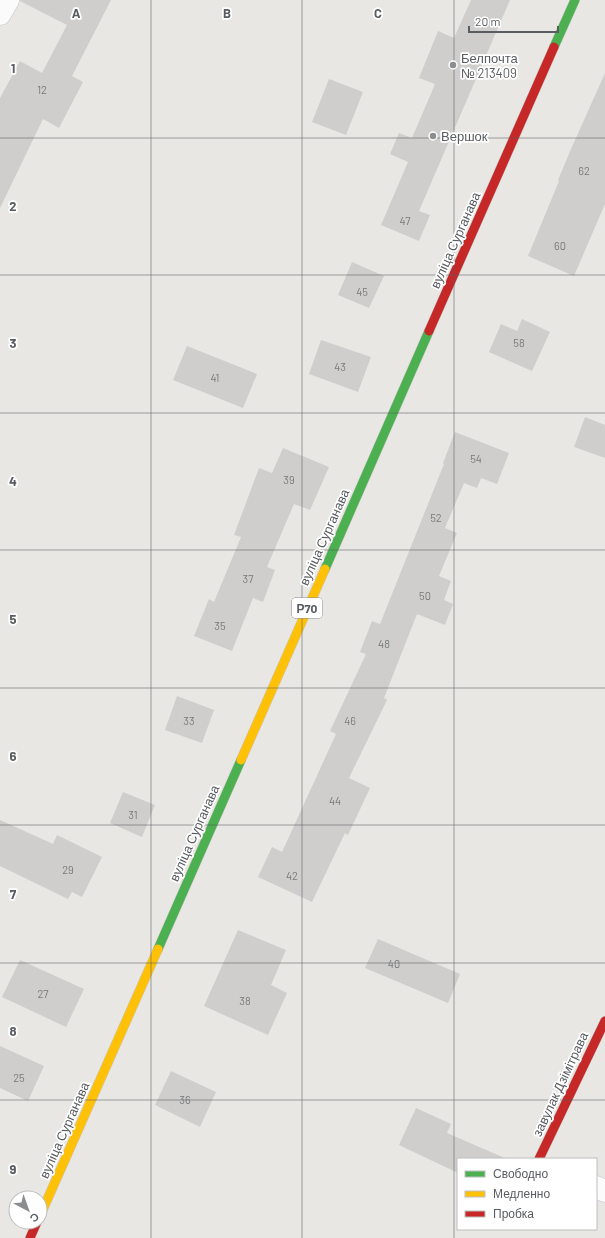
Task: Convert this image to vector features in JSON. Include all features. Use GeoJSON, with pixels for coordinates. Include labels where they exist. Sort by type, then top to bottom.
{"type":"FeatureCollection","features":[{"type":"Feature","properties":{"kind":"main road","name":"вуліца Сурганава"},"geometry":{"type":"LineString","coordinates":[[48,1198],[574,0]]}},
{"type":"Feature","properties":{"kind":"main road","name":"завулак Дзімітрава"},"geometry":{"type":"LineString","coordinates":[[539,1158],[605,1021]]}},
{"type":"Feature","properties":{"kind":"street"},"geometry":{"type":"LineString","coordinates":[[0,14],[8,0]]}},
{"type":"Feature","properties":{"kind":"building"},"geometry":{"type":"Polygon","coordinates":[[[20,0],[111,0],[72,76],[83,82],[59,128],[43,119],[0,208],[0,98],[20,61],[42,73],[67,25],[20,0]]]}},
{"type":"Feature","properties":{"kind":"building"},"geometry":{"type":"Polygon","coordinates":[[[471,0],[510,0],[419,211],[430,215],[419,241],[381,225],[408,162],[390,154],[399,133],[412,138],[435,84],[419,78],[438,31],[454,38],[471,0]]]}},
{"type":"Feature","properties":{"kind":"building"},"geometry":{"type":"Polygon","coordinates":[[[605,73],[605,204],[574,276],[528,256],[571,149],[605,73]]]}},
{"type":"Feature","properties":{"kind":"building"},"geometry":{"type":"Polygon","coordinates":[[[329,79],[363,92],[346,135],[312,122],[329,79]]]}},
{"type":"Feature","properties":{"kind":"building"},"geometry":{"type":"Polygon","coordinates":[[[352,262],[384,276],[369,308],[338,295],[352,262]]]}},
{"type":"Feature","properties":{"kind":"building"},"geometry":{"type":"Polygon","coordinates":[[[522,319],[550,332],[532,371],[489,352],[501,324],[517,331],[522,319]]]}},
{"type":"Feature","properties":{"kind":"building"},"geometry":{"type":"Polygon","coordinates":[[[321,340],[371,357],[358,392],[309,374],[321,340]]]}},
{"type":"Feature","properties":{"kind":"building"},"geometry":{"type":"Polygon","coordinates":[[[187,346],[257,374],[243,408],[173,380],[187,346]]]}},
{"type":"Feature","properties":{"kind":"building"},"geometry":{"type":"Polygon","coordinates":[[[585,417],[605,425],[605,458],[574,447],[585,417]]]}},
{"type":"Feature","properties":{"kind":"building"},"geometry":{"type":"Polygon","coordinates":[[[455,432],[509,453],[497,484],[481,478],[477,488],[464,483],[445,528],[457,533],[439,576],[451,581],[444,600],[453,604],[445,625],[417,614],[384,698],[387,700],[349,778],[370,788],[348,835],[345,833],[312,902],[258,877],[272,847],[282,852],[336,734],[330,731],[366,654],[360,652],[372,621],[380,624],[444,464],[443,463],[455,432]]]}},
{"type":"Feature","properties":{"kind":"building"},"geometry":{"type":"Polygon","coordinates":[[[283,448],[329,467],[310,510],[294,504],[267,567],[275,570],[263,602],[253,598],[232,651],[194,636],[209,599],[214,602],[241,537],[234,535],[259,468],[272,473],[283,448]]]}},
{"type":"Feature","properties":{"kind":"building"},"geometry":{"type":"Polygon","coordinates":[[[177,696],[214,710],[202,743],[165,730],[177,696]]]}},
{"type":"Feature","properties":{"kind":"building"},"geometry":{"type":"Polygon","coordinates":[[[123,792],[155,805],[142,837],[110,823],[123,792]]]}},
{"type":"Feature","properties":{"kind":"building"},"geometry":{"type":"Polygon","coordinates":[[[0,820],[53,844],[57,835],[102,857],[82,897],[72,892],[68,899],[0,866],[0,820]]]}},
{"type":"Feature","properties":{"kind":"building"},"geometry":{"type":"Polygon","coordinates":[[[238,930],[286,950],[271,985],[287,993],[268,1035],[204,1006],[238,930]]]}},
{"type":"Feature","properties":{"kind":"building"},"geometry":{"type":"Polygon","coordinates":[[[378,939],[460,974],[448,1003],[365,968],[378,939]]]}},
{"type":"Feature","properties":{"kind":"building"},"geometry":{"type":"Polygon","coordinates":[[[20,960],[84,989],[66,1027],[2,997],[20,960]]]}},
{"type":"Feature","properties":{"kind":"building"},"geometry":{"type":"Polygon","coordinates":[[[0,1046],[44,1066],[28,1101],[0,1088],[0,1046]]]}},
{"type":"Feature","properties":{"kind":"building"},"geometry":{"type":"Polygon","coordinates":[[[171,1071],[216,1092],[200,1127],[155,1105],[171,1071]]]}},
{"type":"Feature","properties":{"kind":"building"},"geometry":{"type":"Polygon","coordinates":[[[416,1108],[451,1124],[447,1133],[505,1158],[457,1158],[457,1173],[399,1145],[416,1108]]]}},
{"type":"Feature","properties":{"kind":"traffic: fast"},"geometry":{"type":"LineString","coordinates":[[554,47],[575,0]]}},
{"type":"Feature","properties":{"kind":"traffic: fast"},"geometry":{"type":"LineString","coordinates":[[325,569],[429,331]]}},
{"type":"Feature","properties":{"kind":"traffic: fast"},"geometry":{"type":"LineString","coordinates":[[158,949],[241,760]]}},
{"type":"Feature","properties":{"kind":"traffic: slow"},"geometry":{"type":"LineString","coordinates":[[241,760],[325,569]]}},
{"type":"Feature","properties":{"kind":"traffic: slow"},"geometry":{"type":"LineString","coordinates":[[48,1198],[158,949]]}},
{"type":"Feature","properties":{"kind":"traffic: jam"},"geometry":{"type":"LineString","coordinates":[[429,331],[554,47]]}},
{"type":"Feature","properties":{"kind":"traffic: jam"},"geometry":{"type":"LineString","coordinates":[[539,1158],[605,1021]]}},
{"type":"Feature","properties":{"kind":"traffic: jam"},"geometry":{"type":"LineString","coordinates":[[30,1238],[34,1230]]}},
{"type":"Feature","properties":{"kind":"place","name":"Белпочта № 213409"},"geometry":{"type":"Point","coordinates":[453,65]}},
{"type":"Feature","properties":{"kind":"place","name":"Вершок"},"geometry":{"type":"Point","coordinates":[433,136]}}]}
